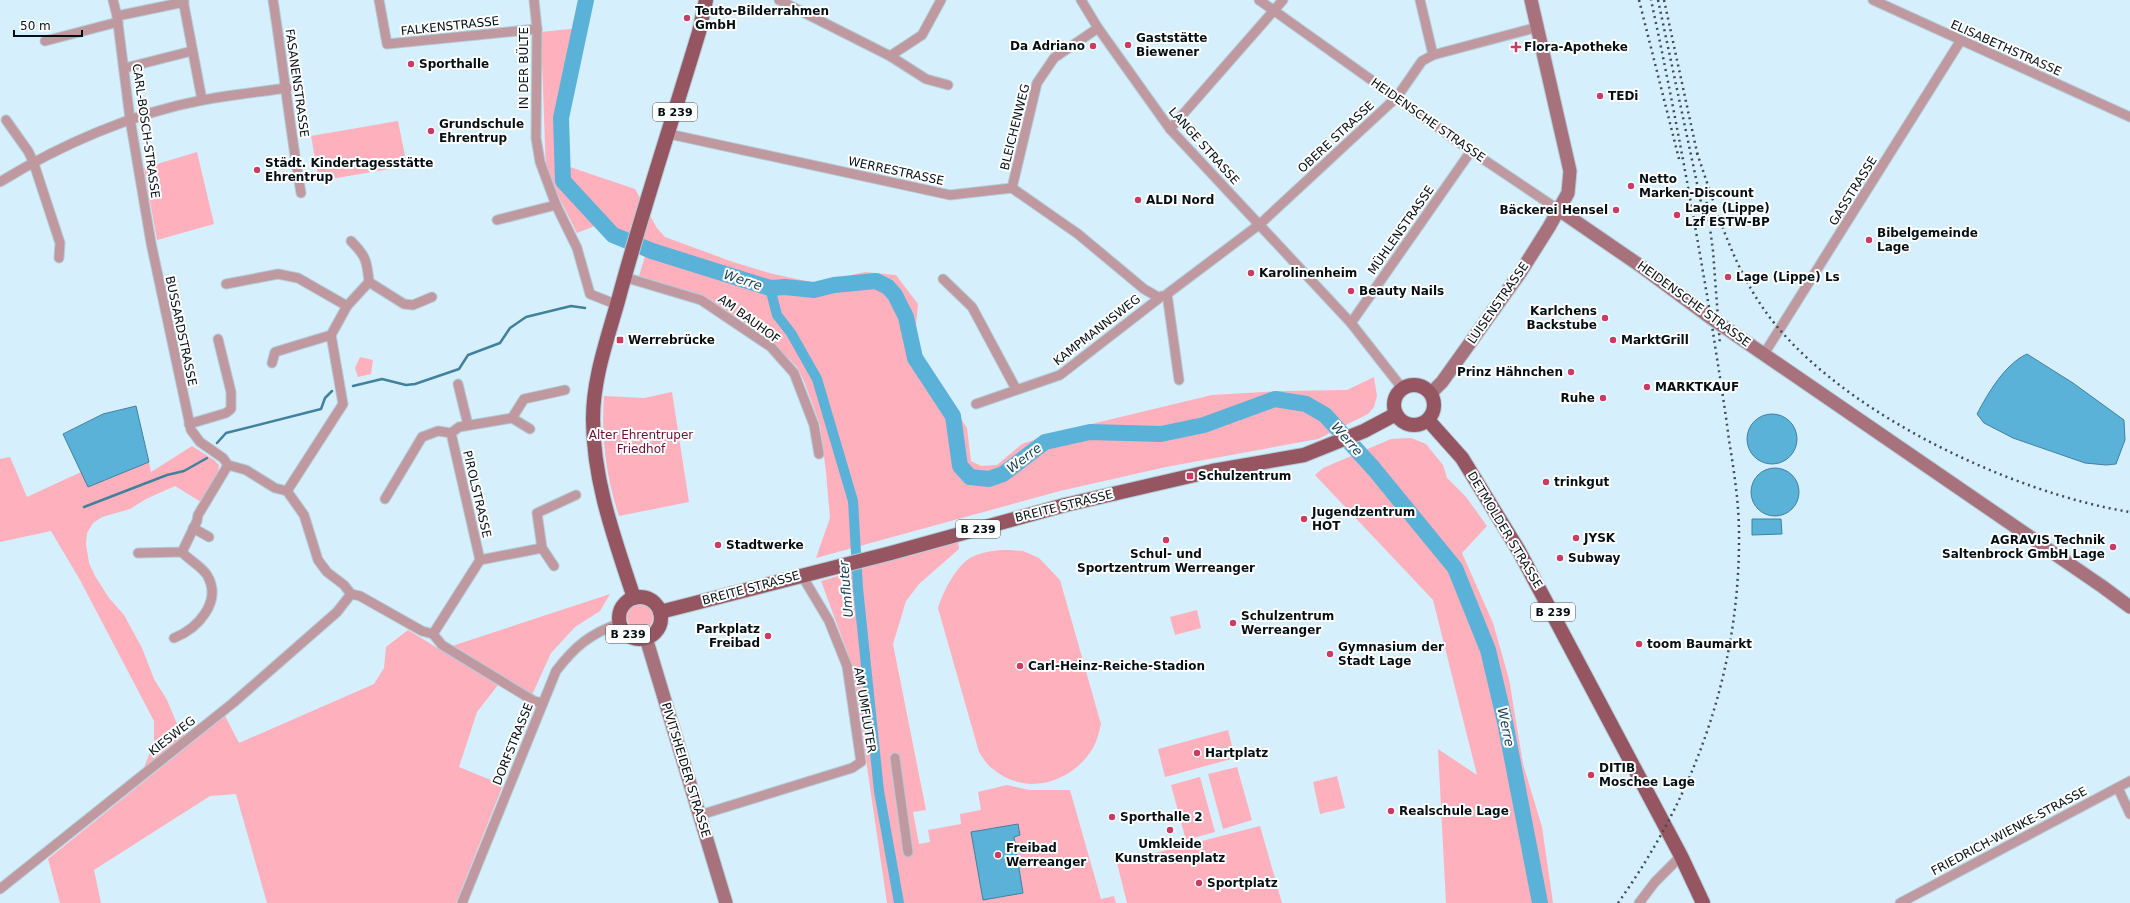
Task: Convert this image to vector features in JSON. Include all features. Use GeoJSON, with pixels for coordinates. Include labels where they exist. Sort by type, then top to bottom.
{"type":"FeatureCollection","features":[{"type":"Feature","properties":{"kind":"main road","name":"B 239"},"geometry":{"type":"LineString","coordinates":[[634,598],[602,496],[595,454],[593,419],[595,387],[624,277],[699,32],[706,0]]}},
{"type":"Feature","properties":{"kind":"main road","name":"LUISENSTRASSE"},"geometry":{"type":"LineString","coordinates":[[1431,393],[1442,382],[1520,273],[1559,210],[1568,192],[1570,171],[1531,0]]}},
{"type":"Feature","properties":{"kind":"main road","name":"HEIDENSCHE STRASSE"},"geometry":{"type":"LineString","coordinates":[[1559,210],[1638,264],[1685,300],[2130,607]]}},
{"type":"Feature","properties":{"kind":"main road"},"geometry":{"type":"LineString","coordinates":[[1412,384],[1418,385],[1423,386],[1431,393],[1434,407],[1428,420],[1417,425],[1401,421],[1396,414],[1394,403],[1398,392],[1402,388],[1412,384]]}},
{"type":"Feature","properties":{"kind":"main road","name":"BREITE STRASSE"},"geometry":{"type":"LineString","coordinates":[[660,612],[801,574],[891,553],[1065,505],[1197,475],[1304,455],[1364,431],[1396,414]]}},
{"type":"Feature","properties":{"kind":"main road","name":"DETMOLDER STRASSE"},"geometry":{"type":"LineString","coordinates":[[1428,420],[1462,458],[1519,551],[1681,856],[1703,903]]}},
{"type":"Feature","properties":{"kind":"main road","name":"B 239"},"geometry":{"type":"LineString","coordinates":[[634,598],[647,598],[657,606],[660,612],[661,620],[658,628],[653,634],[646,638],[632,637],[622,629],[620,623],[621,610],[624,605],[634,598]]}},
{"type":"Feature","properties":{"kind":"main road","name":"PIVITSHEIDER STRASSE"},"geometry":{"type":"LineString","coordinates":[[646,638],[726,903]]}},
{"type":"Feature","properties":{"kind":"street","name":"CARL-BOSCH-STRASSE"},"geometry":{"type":"LineString","coordinates":[[113,0],[118,19],[130,119],[150,243]]}},
{"type":"Feature","properties":{"kind":"street","name":"FASANENSTRASSE"},"geometry":{"type":"LineString","coordinates":[[273,0],[287,88],[292,138],[301,193]]}},
{"type":"Feature","properties":{"kind":"street","name":"FALKENSTRASSE"},"geometry":{"type":"LineString","coordinates":[[379,0],[387,44],[537,29]]}},
{"type":"Feature","properties":{"kind":"street","name":"IN DER BÜLTE"},"geometry":{"type":"LineString","coordinates":[[534,0],[537,29],[536,138],[540,162],[556,205],[577,248],[590,294],[610,302],[617,303]]}},
{"type":"Feature","properties":{"kind":"street"},"geometry":{"type":"LineString","coordinates":[[780,0],[890,56],[926,79],[948,85]]}},
{"type":"Feature","properties":{"kind":"street"},"geometry":{"type":"LineString","coordinates":[[890,56],[922,35],[941,0]]}},
{"type":"Feature","properties":{"kind":"street","name":"LANGE STRASSE"},"geometry":{"type":"LineString","coordinates":[[1081,0],[1098,28],[1170,129],[1260,224]]}},
{"type":"Feature","properties":{"kind":"street","name":"HEIDENSCHE STRASSE"},"geometry":{"type":"LineString","coordinates":[[1259,0],[1471,151],[1559,210]]}},
{"type":"Feature","properties":{"kind":"street"},"geometry":{"type":"LineString","coordinates":[[1170,129],[1284,0]]}},
{"type":"Feature","properties":{"kind":"street"},"geometry":{"type":"LineString","coordinates":[[1420,0],[1433,55]]}},
{"type":"Feature","properties":{"kind":"street","name":"ELISABETHSTRASSE"},"geometry":{"type":"LineString","coordinates":[[1873,0],[2130,117]]}},
{"type":"Feature","properties":{"kind":"street"},"geometry":{"type":"LineString","coordinates":[[45,41],[183,1],[202,100]]}},
{"type":"Feature","properties":{"kind":"street","name":"OBERE STRASSE"},"geometry":{"type":"LineString","coordinates":[[1168,294],[1260,224],[1397,97],[1422,61],[1433,55],[1538,27]]}},
{"type":"Feature","properties":{"kind":"street","name":"BLEICHENWEG"},"geometry":{"type":"LineString","coordinates":[[1012,188],[1037,83],[1054,58],[1098,28]]}},
{"type":"Feature","properties":{"kind":"street","name":"GASSTRASSE"},"geometry":{"type":"LineString","coordinates":[[1764,354],[1961,40]]}},
{"type":"Feature","properties":{"kind":"street"},"geometry":{"type":"LineString","coordinates":[[125,68],[192,51]]}},
{"type":"Feature","properties":{"kind":"street"},"geometry":{"type":"LineString","coordinates":[[0,182],[33,161],[130,119],[202,100],[287,88]]}},
{"type":"Feature","properties":{"kind":"street"},"geometry":{"type":"LineString","coordinates":[[6,120],[28,151],[33,161],[60,243],[59,258]]}},
{"type":"Feature","properties":{"kind":"street","name":"WERRESTRASSE"},"geometry":{"type":"LineString","coordinates":[[668,134],[950,195],[1012,188]]}},
{"type":"Feature","properties":{"kind":"street","name":"MÜHLENSTRASSE"},"geometry":{"type":"LineString","coordinates":[[1351,323],[1471,151]]}},
{"type":"Feature","properties":{"kind":"street"},"geometry":{"type":"LineString","coordinates":[[1012,188],[1078,234],[1144,289],[1158,297]]}},
{"type":"Feature","properties":{"kind":"street"},"geometry":{"type":"LineString","coordinates":[[498,220],[556,205]]}},
{"type":"Feature","properties":{"kind":"street"},"geometry":{"type":"LineString","coordinates":[[1260,224],[1351,323],[1402,388]]}},
{"type":"Feature","properties":{"kind":"street"},"geometry":{"type":"LineString","coordinates":[[351,241],[364,254],[368,265],[369,282],[347,306],[331,335],[343,404],[287,491],[304,515],[318,560],[327,572],[344,585],[351,594],[360,596],[422,631],[433,634],[442,645],[534,701],[543,703]]}},
{"type":"Feature","properties":{"kind":"street","name":"BUSSARDSTRASSE"},"geometry":{"type":"LineString","coordinates":[[150,243],[189,424],[200,442],[223,458],[228,465],[246,470],[275,488],[287,491]]}},
{"type":"Feature","properties":{"kind":"street"},"geometry":{"type":"LineString","coordinates":[[226,284],[278,274],[298,278],[347,306]]}},
{"type":"Feature","properties":{"kind":"street","name":"AM BAUHOF"},"geometry":{"type":"LineString","coordinates":[[624,277],[701,300],[771,347],[794,373],[814,425],[819,454]]}},
{"type":"Feature","properties":{"kind":"street"},"geometry":{"type":"LineString","coordinates":[[943,279],[972,307],[1016,389]]}},
{"type":"Feature","properties":{"kind":"street"},"geometry":{"type":"LineString","coordinates":[[369,282],[404,304],[413,304],[432,297]]}},
{"type":"Feature","properties":{"kind":"street"},"geometry":{"type":"LineString","coordinates":[[1168,294],[1179,380]]}},
{"type":"Feature","properties":{"kind":"street","name":"KAMPMANNSWEG"},"geometry":{"type":"LineString","coordinates":[[976,404],[1060,375],[1158,297],[1168,294]]}},
{"type":"Feature","properties":{"kind":"street"},"geometry":{"type":"LineString","coordinates":[[272,363],[275,352],[331,335]]}},
{"type":"Feature","properties":{"kind":"street"},"geometry":{"type":"LineString","coordinates":[[189,424],[226,413],[231,409],[232,392],[218,339]]}},
{"type":"Feature","properties":{"kind":"street"},"geometry":{"type":"LineString","coordinates":[[458,384],[468,425]]}},
{"type":"Feature","properties":{"kind":"street"},"geometry":{"type":"LineString","coordinates":[[512,418],[524,399],[564,390]]}},
{"type":"Feature","properties":{"kind":"street"},"geometry":{"type":"LineString","coordinates":[[385,499],[422,437],[438,431],[451,433],[459,427],[512,418],[530,429]]}},
{"type":"Feature","properties":{"kind":"street","name":"PIROLSTRASSE"},"geometry":{"type":"LineString","coordinates":[[451,433],[480,560]]}},
{"type":"Feature","properties":{"kind":"street"},"geometry":{"type":"LineString","coordinates":[[182,552],[198,516],[228,465]]}},
{"type":"Feature","properties":{"kind":"street"},"geometry":{"type":"LineString","coordinates":[[554,566],[542,548],[537,512],[576,495]]}},
{"type":"Feature","properties":{"kind":"street"},"geometry":{"type":"LineString","coordinates":[[193,528],[209,537]]}},
{"type":"Feature","properties":{"kind":"street"},"geometry":{"type":"LineString","coordinates":[[433,634],[480,560],[542,548]]}},
{"type":"Feature","properties":{"kind":"street"},"geometry":{"type":"LineString","coordinates":[[138,554],[182,552],[207,576],[212,593],[208,608],[197,625],[174,638]]}},
{"type":"Feature","properties":{"kind":"street","name":"AM UMFLUTER"},"geometry":{"type":"LineString","coordinates":[[700,815],[852,768],[861,762],[847,666],[829,621],[801,574]]}},
{"type":"Feature","properties":{"kind":"street","name":"KIESWEG"},"geometry":{"type":"LineString","coordinates":[[0,889],[233,703],[337,612],[351,594]]}},
{"type":"Feature","properties":{"kind":"street","name":"DORFSTRASSE"},"geometry":{"type":"LineString","coordinates":[[462,903],[556,671],[571,651],[596,633],[620,623]]}},
{"type":"Feature","properties":{"kind":"street"},"geometry":{"type":"LineString","coordinates":[[895,758],[908,852]]}},
{"type":"Feature","properties":{"kind":"street","name":"FRIEDRICH-WIENKE-STRASSE"},"geometry":{"type":"LineString","coordinates":[[1900,903],[2130,782]]}},
{"type":"Feature","properties":{"kind":"street"},"geometry":{"type":"LineString","coordinates":[[2118,788],[2130,814]]}},
{"type":"Feature","properties":{"kind":"street"},"geometry":{"type":"LineString","coordinates":[[1639,903],[1655,882],[1681,856]]}},
{"type":"Feature","properties":{"kind":"green space"},"geometry":{"type":"Polygon","coordinates":[[[580,28],[562,118],[570,167],[635,189],[657,228],[665,237],[733,262],[773,274],[816,283],[865,272],[896,275],[918,304],[916,325],[921,358],[967,428],[971,461],[981,466],[997,465],[1022,444],[1058,432],[1212,395],[1281,391],[1347,390],[1374,377],[1377,396],[1374,407],[1368,414],[1318,439],[1166,467],[1060,491],[816,558],[830,518],[826,472],[820,425],[804,381],[797,367],[769,339],[701,296],[639,276],[648,246],[613,234],[602,223],[577,233],[546,172],[541,32],[580,28]]]}},
{"type":"Feature","properties":{"kind":"green space"},"geometry":{"type":"Polygon","coordinates":[[[398,121],[407,166],[319,181],[311,136],[398,121]]]}},
{"type":"Feature","properties":{"kind":"green space"},"geometry":{"type":"Polygon","coordinates":[[[197,152],[214,224],[157,240],[144,168],[197,152]]]}},
{"type":"Feature","properties":{"kind":"green space"},"geometry":{"type":"Polygon","coordinates":[[[360,357],[373,360],[371,374],[358,377],[355,368],[360,357]]]}},
{"type":"Feature","properties":{"kind":"green space","name":"Alter Ehrentruper Friedhof"},"geometry":{"type":"Polygon","coordinates":[[[672,392],[689,502],[619,516],[611,487],[604,442],[604,396],[644,398],[672,392]]]}},
{"type":"Feature","properties":{"kind":"green space"},"geometry":{"type":"Polygon","coordinates":[[[1411,438],[1426,444],[1443,465],[1447,478],[1466,497],[1487,526],[1462,553],[1493,623],[1509,679],[1523,764],[1542,827],[1553,903],[1446,903],[1438,749],[1477,775],[1433,600],[1315,475],[1323,468],[1391,439],[1411,438]]]}},
{"type":"Feature","properties":{"kind":"green space"},"geometry":{"type":"Polygon","coordinates":[[[192,446],[214,460],[219,465],[218,475],[201,502],[175,486],[146,499],[130,509],[102,517],[93,523],[87,533],[86,544],[89,563],[95,576],[109,598],[124,615],[142,648],[154,679],[167,700],[177,724],[185,737],[143,770],[154,742],[154,721],[80,580],[51,531],[0,542],[0,459],[10,457],[27,497],[81,472],[88,487],[149,462],[151,472],[192,446]]]}},
{"type":"Feature","properties":{"kind":"green space"},"geometry":{"type":"Polygon","coordinates":[[[958,540],[959,549],[919,584],[906,601],[893,644],[926,810],[913,812],[919,844],[930,842],[928,830],[961,824],[960,814],[981,810],[978,792],[1007,785],[1029,790],[1070,790],[1101,899],[1114,896],[1116,903],[887,903],[852,665],[821,581],[958,540]]]}},
{"type":"Feature","properties":{"kind":"green space","name":"Carl-Heinz-Reiche-Stadion"},"geometry":{"type":"Polygon","coordinates":[[[1009,550],[1023,551],[1039,558],[1060,580],[1101,724],[1093,748],[1084,760],[1073,770],[1048,782],[1034,784],[1006,778],[989,766],[979,752],[938,608],[951,579],[966,561],[986,552],[1009,550]]]}},
{"type":"Feature","properties":{"kind":"green space"},"geometry":{"type":"Polygon","coordinates":[[[610,594],[600,611],[575,627],[551,653],[532,695],[452,646],[610,594]]]}},
{"type":"Feature","properties":{"kind":"green space"},"geometry":{"type":"Polygon","coordinates":[[[640,604],[649,608],[653,617],[649,626],[640,630],[631,626],[627,617],[631,608],[640,604]]]}},
{"type":"Feature","properties":{"kind":"green space"},"geometry":{"type":"Polygon","coordinates":[[[1197,610],[1201,628],[1175,635],[1170,617],[1197,610]]]}},
{"type":"Feature","properties":{"kind":"green space"},"geometry":{"type":"Polygon","coordinates":[[[408,630],[498,685],[477,712],[459,767],[503,785],[456,903],[267,903],[236,794],[210,796],[94,870],[101,903],[60,903],[48,859],[225,716],[239,743],[374,684],[384,668],[386,647],[408,630]]]}},
{"type":"Feature","properties":{"kind":"green space","name":"Hartplatz"},"geometry":{"type":"Polygon","coordinates":[[[1228,730],[1235,758],[1165,777],[1158,749],[1228,730]]]}},
{"type":"Feature","properties":{"kind":"green space","name":"Hartplatz"},"geometry":{"type":"Polygon","coordinates":[[[1237,767],[1252,820],[1223,829],[1208,774],[1237,767]]]}},
{"type":"Feature","properties":{"kind":"green space"},"geometry":{"type":"Polygon","coordinates":[[[1337,776],[1345,808],[1320,814],[1313,782],[1337,776]]]}},
{"type":"Feature","properties":{"kind":"green space","name":"Hartplatz"},"geometry":{"type":"Polygon","coordinates":[[[1200,777],[1215,832],[1186,840],[1171,785],[1200,777]]]}},
{"type":"Feature","properties":{"kind":"green space","name":"Sportplatz"},"geometry":{"type":"Polygon","coordinates":[[[1260,826],[1282,903],[1127,903],[1117,863],[1260,826]]]}},
{"type":"Feature","properties":{"kind":"water"},"geometry":{"type":"Polygon","coordinates":[[[2027,354],[2073,383],[2124,420],[2125,440],[2116,464],[2106,465],[2085,463],[2013,438],[1984,423],[1977,414],[1986,397],[2004,372],[2027,354]]]}},
{"type":"Feature","properties":{"kind":"water"},"geometry":{"type":"Polygon","coordinates":[[[136,406],[149,462],[88,487],[63,434],[103,414],[136,406]]]}},
{"type":"Feature","properties":{"kind":"water"},"geometry":{"type":"Polygon","coordinates":[[[1767,414],[1777,414],[1790,421],[1797,434],[1797,444],[1790,457],[1777,464],[1767,464],[1758,460],[1751,453],[1747,444],[1747,434],[1751,425],[1758,418],[1767,414]]]}},
{"type":"Feature","properties":{"kind":"water"},"geometry":{"type":"Polygon","coordinates":[[[1775,468],[1784,470],[1792,475],[1797,483],[1799,492],[1797,501],[1792,509],[1784,514],[1775,516],[1766,514],[1758,509],[1753,501],[1751,492],[1753,483],[1758,475],[1766,470],[1775,468]]]}},
{"type":"Feature","properties":{"kind":"water"},"geometry":{"type":"Polygon","coordinates":[[[1752,519],[1781,519],[1782,534],[1752,535],[1752,519]]]}},
{"type":"Feature","properties":{"kind":"water"},"geometry":{"type":"Polygon","coordinates":[[[1018,824],[1020,835],[1014,837],[1023,893],[983,900],[971,832],[1018,824]]]}},
{"type":"Feature","properties":{"kind":"waterway","name":"Werre"},"geometry":{"type":"LineString","coordinates":[[586,0],[561,118],[563,181],[613,235],[652,251],[770,288],[785,287],[814,290],[834,285],[876,281],[888,287],[895,295],[906,317],[915,358],[953,416],[960,466],[970,477],[989,479],[1003,474],[1045,442],[1090,432],[1161,434],[1204,425],[1275,399],[1306,404],[1325,415],[1374,469],[1455,568],[1488,650],[1505,722],[1540,903]]}},
{"type":"Feature","properties":{"kind":"waterway","name":"Umfluter"},"geometry":{"type":"LineString","coordinates":[[770,288],[777,315],[791,333],[817,379],[853,501],[858,588],[879,791],[899,903]]}},
{"type":"Feature","properties":{"kind":"waterway"},"geometry":{"type":"LineString","coordinates":[[353,386],[382,379],[406,385],[415,384],[459,369],[468,355],[500,343],[510,328],[526,317],[571,306],[585,308]]}},
{"type":"Feature","properties":{"kind":"waterway"},"geometry":{"type":"LineString","coordinates":[[217,443],[226,433],[321,409],[325,398],[332,391]]}},
{"type":"Feature","properties":{"kind":"waterway"},"geometry":{"type":"LineString","coordinates":[[84,507],[167,475],[184,471],[207,458]]}},
{"type":"Feature","properties":{"kind":"railway"},"geometry":{"type":"LineString","coordinates":[[1639,0],[1679,159]]}},
{"type":"Feature","properties":{"kind":"railway"},"geometry":{"type":"LineString","coordinates":[[1618,903],[1646,861],[1670,818],[1691,774],[1708,728],[1722,682],[1731,634],[1737,584],[1739,534],[1734,475],[1711,319],[1668,80],[1651,0]]}},
{"type":"Feature","properties":{"kind":"railway"},"geometry":{"type":"LineString","coordinates":[[1658,0],[1701,202]]}},
{"type":"Feature","properties":{"kind":"railway"},"geometry":{"type":"LineString","coordinates":[[1664,0],[1698,157]]}},
{"type":"Feature","properties":{"kind":"railway"},"geometry":{"type":"LineString","coordinates":[[1697,153],[1724,231],[1740,269],[1750,287],[1761,305],[1791,343],[1831,378],[1876,411],[1926,440],[1979,465],[2032,486],[2083,502],[2130,512]]}},
{"type":"Feature","properties":{"kind":"railway"},"geometry":{"type":"LineString","coordinates":[[1705,190],[1713,251],[1720,345]]}},
{"type":"Feature","properties":{"kind":"place","name":"Teuto-Bilderrahmen GmbH"},"geometry":{"type":"Point","coordinates":[687,18]}},
{"type":"Feature","properties":{"kind":"place","name":"Gaststätte Biewener"},"geometry":{"type":"Point","coordinates":[1128,45]}},
{"type":"Feature","properties":{"kind":"place","name":"Da Adriano"},"geometry":{"type":"Point","coordinates":[1093,46]}},
{"type":"Feature","properties":{"kind":"place","name":"Flora-Apotheke"},"geometry":{"type":"Point","coordinates":[1516,47]}},
{"type":"Feature","properties":{"kind":"place","name":"Sporthalle"},"geometry":{"type":"Point","coordinates":[411,64]}},
{"type":"Feature","properties":{"kind":"place","name":"TEDi"},"geometry":{"type":"Point","coordinates":[1600,96]}},
{"type":"Feature","properties":{"kind":"place","name":"Grundschule Ehrentrup"},"geometry":{"type":"Point","coordinates":[431,131]}},
{"type":"Feature","properties":{"kind":"place","name":"Städt. Kindertagesstätte Ehrentrup"},"geometry":{"type":"Point","coordinates":[257,170]}},
{"type":"Feature","properties":{"kind":"place","name":"Netto Marken-Discount"},"geometry":{"type":"Point","coordinates":[1631,186]}},
{"type":"Feature","properties":{"kind":"place","name":"ALDI Nord"},"geometry":{"type":"Point","coordinates":[1138,200]}},
{"type":"Feature","properties":{"kind":"place","name":"Bäckerei Hensel"},"geometry":{"type":"Point","coordinates":[1616,210]}},
{"type":"Feature","properties":{"kind":"place","name":"Lage (Lippe) Lzf ESTW-BP"},"geometry":{"type":"Point","coordinates":[1677,215]}},
{"type":"Feature","properties":{"kind":"place","name":"Bibelgemeinde Lage"},"geometry":{"type":"Point","coordinates":[1869,240]}},
{"type":"Feature","properties":{"kind":"place","name":"Karolinenheim"},"geometry":{"type":"Point","coordinates":[1251,273]}},
{"type":"Feature","properties":{"kind":"place","name":"Lage (Lippe) Ls"},"geometry":{"type":"Point","coordinates":[1728,277]}},
{"type":"Feature","properties":{"kind":"place","name":"Beauty Nails"},"geometry":{"type":"Point","coordinates":[1351,291]}},
{"type":"Feature","properties":{"kind":"place","name":"Karlchens Backstube"},"geometry":{"type":"Point","coordinates":[1605,318]}},
{"type":"Feature","properties":{"kind":"place","name":"Werrebrücke"},"geometry":{"type":"Point","coordinates":[620,340]}},
{"type":"Feature","properties":{"kind":"place","name":"MarktGrill"},"geometry":{"type":"Point","coordinates":[1613,340]}},
{"type":"Feature","properties":{"kind":"place","name":"Prinz Hähnchen"},"geometry":{"type":"Point","coordinates":[1571,372]}},
{"type":"Feature","properties":{"kind":"place","name":"MARKTKAUF"},"geometry":{"type":"Point","coordinates":[1647,387]}},
{"type":"Feature","properties":{"kind":"place","name":"Ruhe"},"geometry":{"type":"Point","coordinates":[1603,398]}},
{"type":"Feature","properties":{"kind":"place","name":"Schulzentrum"},"geometry":{"type":"Point","coordinates":[1190,476]}},
{"type":"Feature","properties":{"kind":"place","name":"trinkgut"},"geometry":{"type":"Point","coordinates":[1546,482]}},
{"type":"Feature","properties":{"kind":"place","name":"Jugendzentrum HOT"},"geometry":{"type":"Point","coordinates":[1304,519]}},
{"type":"Feature","properties":{"kind":"place","name":"JYSK"},"geometry":{"type":"Point","coordinates":[1576,538]}},
{"type":"Feature","properties":{"kind":"place","name":"Schul- und Sportzentrum Werreanger"},"geometry":{"type":"Point","coordinates":[1166,540]}},
{"type":"Feature","properties":{"kind":"place","name":"Stadtwerke"},"geometry":{"type":"Point","coordinates":[718,545]}},
{"type":"Feature","properties":{"kind":"place","name":"AGRAVIS Technik Saltenbrock GmbH Lage"},"geometry":{"type":"Point","coordinates":[2113,547]}},
{"type":"Feature","properties":{"kind":"place","name":"Subway"},"geometry":{"type":"Point","coordinates":[1560,558]}},
{"type":"Feature","properties":{"kind":"place","name":"Schulzentrum Werreanger"},"geometry":{"type":"Point","coordinates":[1233,623]}},
{"type":"Feature","properties":{"kind":"place","name":"Parkplatz Freibad"},"geometry":{"type":"Point","coordinates":[768,636]}},
{"type":"Feature","properties":{"kind":"place","name":"toom Baumarkt"},"geometry":{"type":"Point","coordinates":[1639,644]}},
{"type":"Feature","properties":{"kind":"place","name":"Gymnasium der Stadt Lage"},"geometry":{"type":"Point","coordinates":[1330,654]}},
{"type":"Feature","properties":{"kind":"place","name":"Carl-Heinz-Reiche-Stadion"},"geometry":{"type":"Point","coordinates":[1020,666]}},
{"type":"Feature","properties":{"kind":"place","name":"Hartplatz"},"geometry":{"type":"Point","coordinates":[1197,753]}},
{"type":"Feature","properties":{"kind":"place","name":"DITIB Moschee Lage"},"geometry":{"type":"Point","coordinates":[1591,775]}},
{"type":"Feature","properties":{"kind":"place","name":"Realschule Lage"},"geometry":{"type":"Point","coordinates":[1391,811]}},
{"type":"Feature","properties":{"kind":"place","name":"Sporthalle 2"},"geometry":{"type":"Point","coordinates":[1112,817]}},
{"type":"Feature","properties":{"kind":"place","name":"Umkleide Kunstrasenplatz"},"geometry":{"type":"Point","coordinates":[1170,830]}},
{"type":"Feature","properties":{"kind":"place","name":"Freibad Werreanger"},"geometry":{"type":"Point","coordinates":[998,855]}},
{"type":"Feature","properties":{"kind":"place","name":"Sportplatz"},"geometry":{"type":"Point","coordinates":[1199,883]}}]}
